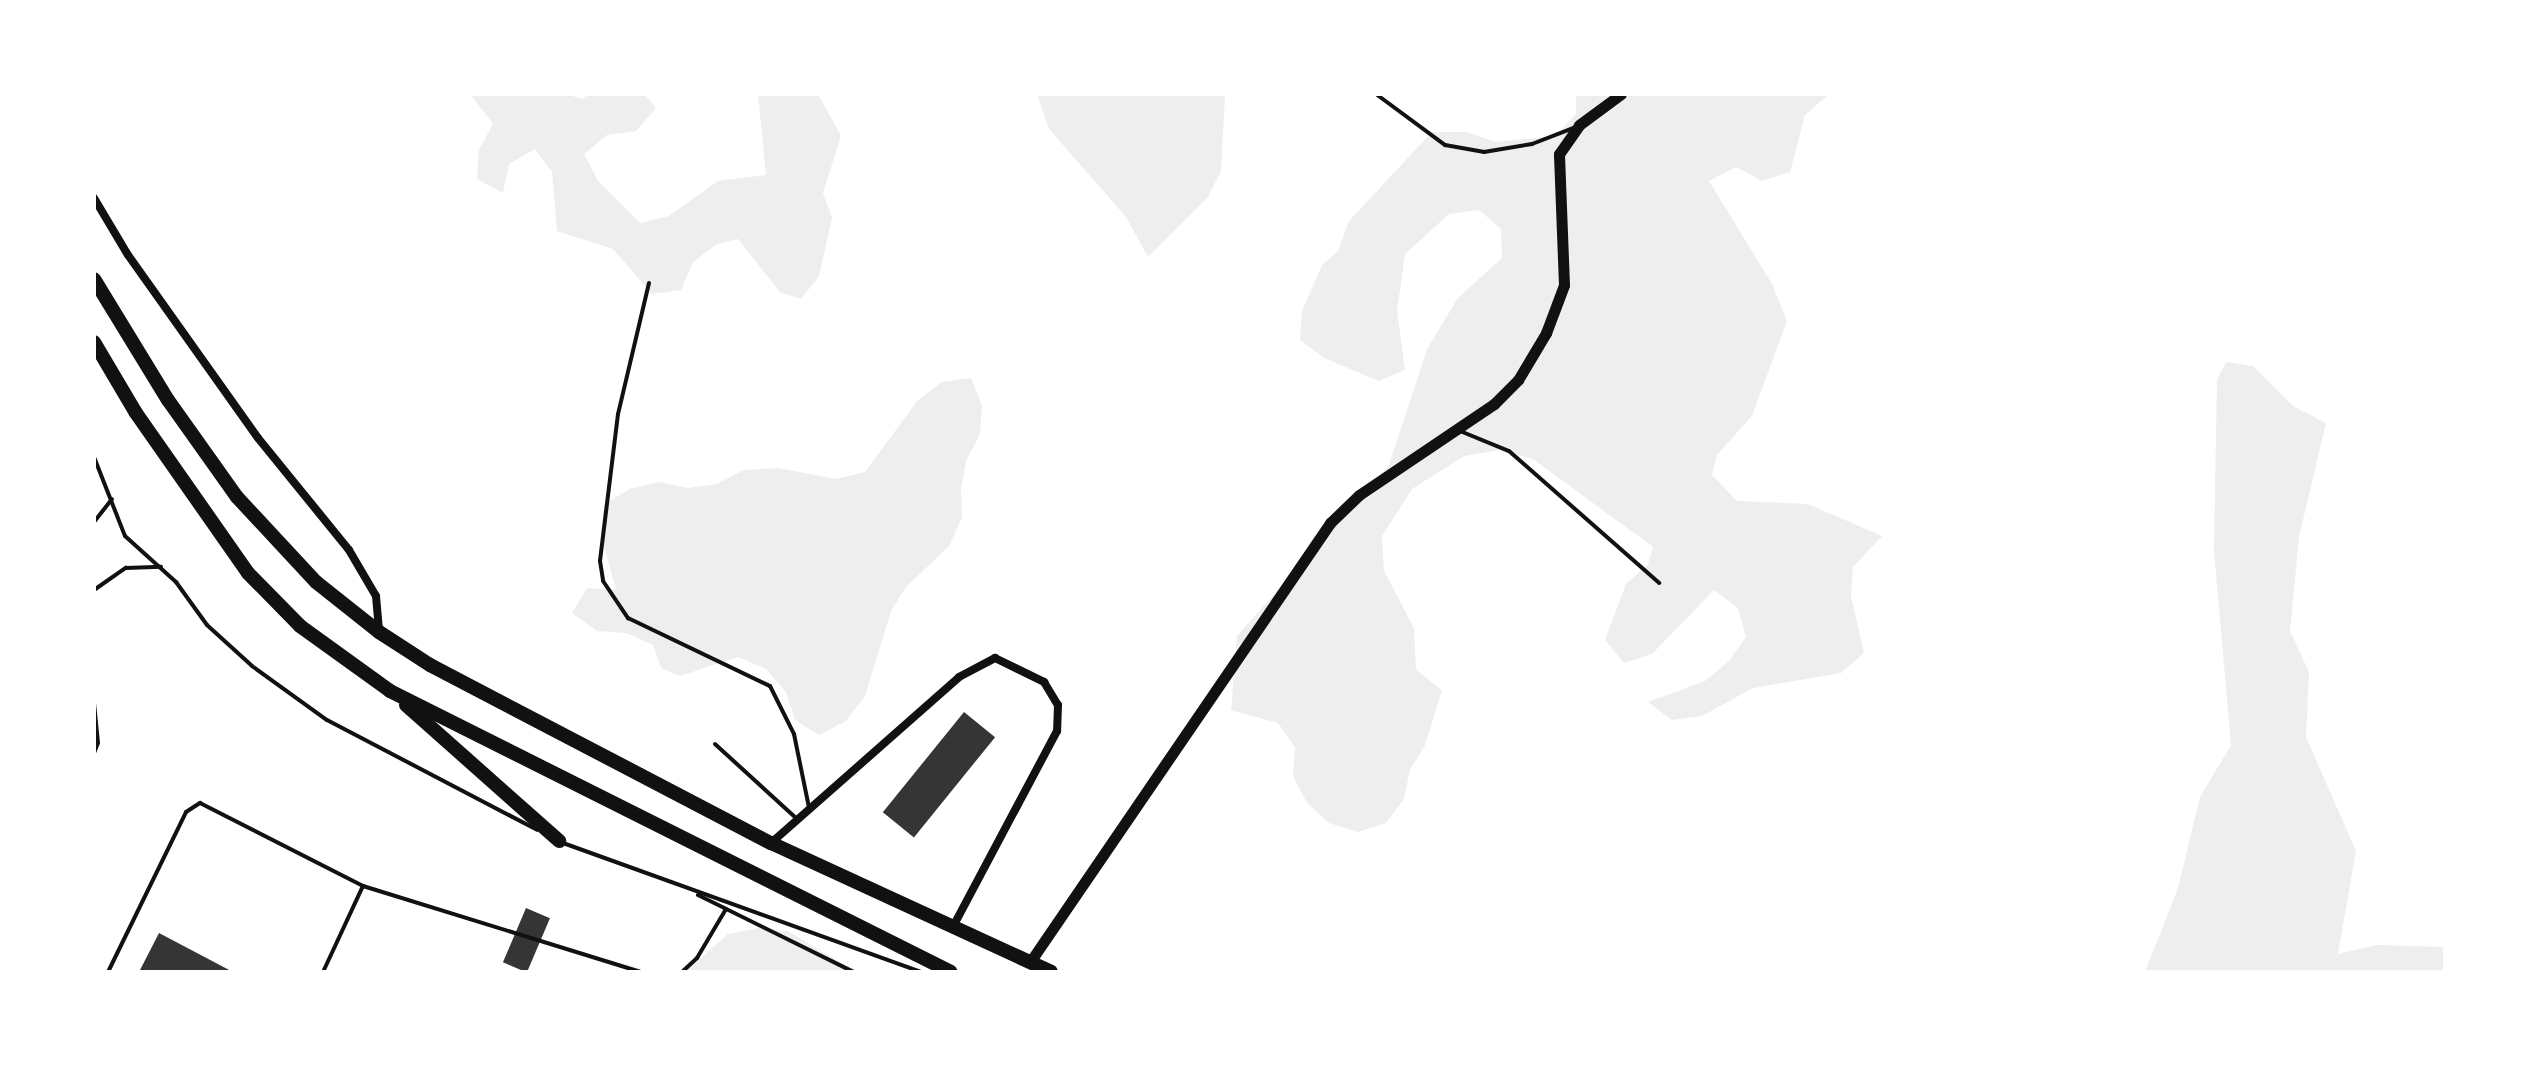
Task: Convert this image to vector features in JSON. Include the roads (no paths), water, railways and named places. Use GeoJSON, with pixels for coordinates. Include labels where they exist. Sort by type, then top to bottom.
{"type":"FeatureCollection","features":[{"type":"Feature","properties":{"kind":"main road"},"geometry":{"type":"LineString","coordinates":[[94,279],[168,400],[237,497],[316,582],[379,632],[430,665],[771,843],[1051,972]]}},
{"type":"Feature","properties":{"kind":"main road"},"geometry":{"type":"LineString","coordinates":[[94,342],[136,413],[248,573],[300,626],[390,691],[559,841]]}},
{"type":"Feature","properties":{"kind":"main road"},"geometry":{"type":"LineString","coordinates":[[390,691],[951,972]]}},
{"type":"Feature","properties":{"kind":"street"},"geometry":{"type":"LineString","coordinates":[[1030,962],[1330,523],[1397,465],[1494,404],[1518,380],[1546,333],[1564,285],[1559,154],[1579,125],[1621,94]]}},
{"type":"Feature","properties":{"kind":"street"},"geometry":{"type":"LineString","coordinates":[[94,198],[128,255],[258,438],[349,550],[376,596],[379,632]]}},
{"type":"Feature","properties":{"kind":"street"},"geometry":{"type":"LineString","coordinates":[[771,843],[959,677],[995,658],[1044,682],[1058,705],[1057,731],[953,927]]}},
{"type":"Feature","properties":{"kind":"lane"},"geometry":{"type":"LineString","coordinates":[[1376,94],[1445,145],[1484,152],[1532,144],[1579,125]]}},
{"type":"Feature","properties":{"kind":"lane"},"geometry":{"type":"LineString","coordinates":[[649,283],[618,414],[600,561],[603,581],[628,618],[770,686],[794,734],[809,808]]}},
{"type":"Feature","properties":{"kind":"lane"},"geometry":{"type":"LineString","coordinates":[[1454,429],[1487,438],[1509,451],[1659,583]]}},
{"type":"Feature","properties":{"kind":"lane"},"geometry":{"type":"LineString","coordinates":[[94,457],[125,536],[161,567],[207,625],[327,720],[559,841],[921,972]]}},
{"type":"Feature","properties":{"kind":"lane"},"geometry":{"type":"LineString","coordinates":[[94,522],[112,499]]}},
{"type":"Feature","properties":{"kind":"lane"},"geometry":{"type":"LineString","coordinates":[[94,590],[126,568],[161,567]]}},
{"type":"Feature","properties":{"kind":"lane"},"geometry":{"type":"LineString","coordinates":[[94,703],[98,743],[94,753]]}},
{"type":"Feature","properties":{"kind":"lane"},"geometry":{"type":"LineString","coordinates":[[715,744],[798,819]]}},
{"type":"Feature","properties":{"kind":"lane"},"geometry":{"type":"LineString","coordinates":[[108,972],[186,812],[200,803],[363,886],[640,972]]}},
{"type":"Feature","properties":{"kind":"lane"},"geometry":{"type":"LineString","coordinates":[[323,972],[363,886]]}},
{"type":"Feature","properties":{"kind":"lane"},"geometry":{"type":"LineString","coordinates":[[682,887],[854,972]]}},
{"type":"Feature","properties":{"kind":"lane"},"geometry":{"type":"LineString","coordinates":[[682,972],[697,958],[726,909]]}}]}
